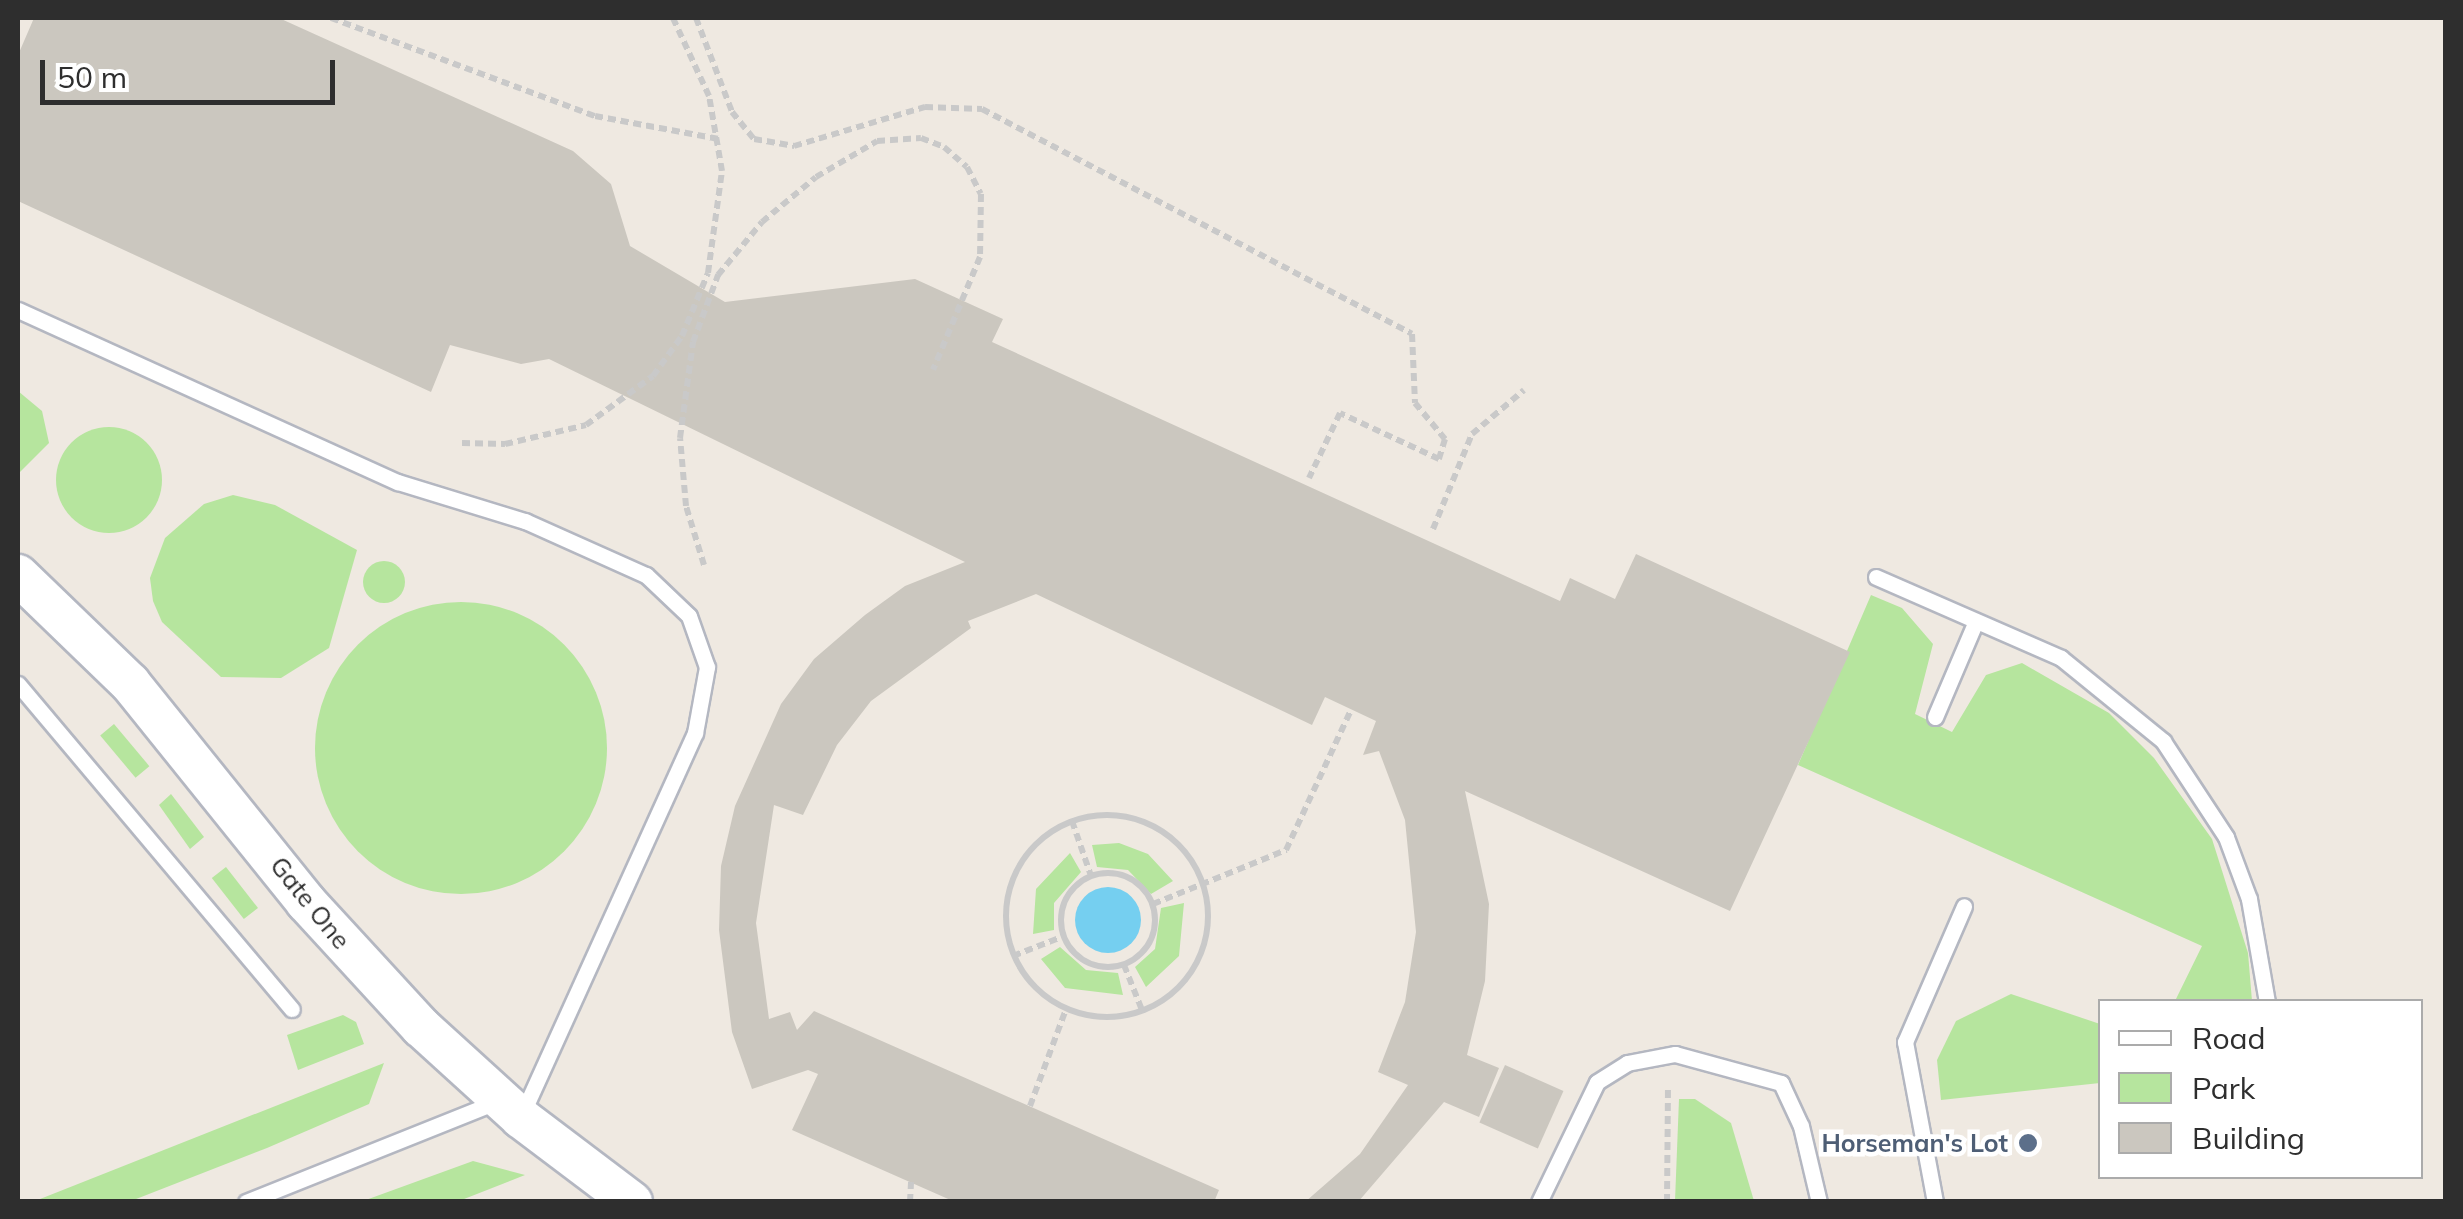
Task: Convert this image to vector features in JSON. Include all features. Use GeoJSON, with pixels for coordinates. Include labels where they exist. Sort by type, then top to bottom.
{"type":"FeatureCollection","features":[{"type":"Feature","properties":{"kind":"street","name":"Gate One"},"geometry":{"type":"LineString","coordinates":[[18,575],[182,740],[372,976],[510,1109],[632,1202]]}},
{"type":"Feature","properties":{"kind":"lane"},"geometry":{"type":"LineString","coordinates":[[18,310],[398,482],[525,521],[646,575],[689,616],[707,667],[695,733],[510,1109],[246,1202]]}},
{"type":"Feature","properties":{"kind":"lane"},"geometry":{"type":"LineString","coordinates":[[1876,577],[2061,658],[2124,702],[2163,741],[2226,837],[2249,899],[2266,999]]}},
{"type":"Feature","properties":{"kind":"lane"},"geometry":{"type":"LineString","coordinates":[[1935,717],[1976,621]]}},
{"type":"Feature","properties":{"kind":"lane"},"geometry":{"type":"LineString","coordinates":[[18,684],[292,1009]]}},
{"type":"Feature","properties":{"kind":"lane"},"geometry":{"type":"LineString","coordinates":[[1935,1202],[1906,1042],[1964,906]]}},
{"type":"Feature","properties":{"kind":"lane"},"geometry":{"type":"LineString","coordinates":[[1539,1202],[1597,1082],[1627,1063],[1675,1054],[1780,1083],[1801,1126],[1819,1202]]}},
{"type":"Feature","properties":{"kind":"path"},"geometry":{"type":"LineString","coordinates":[[331,18],[595,116],[719,138]]}},
{"type":"Feature","properties":{"kind":"path"},"geometry":{"type":"LineString","coordinates":[[462,443],[552,437],[616,409],[653,376],[682,336],[708,273],[721,210],[719,138],[673,18]]}},
{"type":"Feature","properties":{"kind":"path"},"geometry":{"type":"LineString","coordinates":[[696,18],[732,112],[754,139],[794,146],[925,107],[982,109],[1412,334],[1414,403],[1445,439],[1439,458],[1340,413],[1309,478]]}},
{"type":"Feature","properties":{"kind":"path"},"geometry":{"type":"LineString","coordinates":[[704,564],[686,506],[680,438],[693,342],[718,275],[762,222],[816,176],[877,141],[922,138],[944,147],[967,167],[981,194],[980,257],[933,370]]}},
{"type":"Feature","properties":{"kind":"path"},"geometry":{"type":"LineString","coordinates":[[1433,529],[1472,434],[1524,390]]}},
{"type":"Feature","properties":{"kind":"path"},"geometry":{"type":"LineString","coordinates":[[1152,904],[1286,850],[1350,712]]}},
{"type":"Feature","properties":{"kind":"path"},"geometry":{"type":"LineString","coordinates":[[1118,815],[1152,826],[1184,850],[1203,884],[1204,949],[1175,992],[1142,1011],[1102,1018],[1066,1009],[1037,990],[1013,956],[1006,908],[1014,875],[1034,846],[1072,821],[1118,815]]}},
{"type":"Feature","properties":{"kind":"path"},"geometry":{"type":"LineString","coordinates":[[1072,821],[1090,876]]}},
{"type":"Feature","properties":{"kind":"path"},"geometry":{"type":"LineString","coordinates":[[1090,876],[1134,881],[1152,904],[1154,934],[1124,965],[1091,965],[1064,936],[1066,897],[1090,876]]}},
{"type":"Feature","properties":{"kind":"path"},"geometry":{"type":"LineString","coordinates":[[1013,956],[1064,936]]}},
{"type":"Feature","properties":{"kind":"path"},"geometry":{"type":"LineString","coordinates":[[1124,965],[1142,1011]]}},
{"type":"Feature","properties":{"kind":"path"},"geometry":{"type":"LineString","coordinates":[[1030,1106],[1066,1009]]}},
{"type":"Feature","properties":{"kind":"path"},"geometry":{"type":"LineString","coordinates":[[1667,1202],[1668,1088]]}},
{"type":"Feature","properties":{"kind":"path"},"geometry":{"type":"LineString","coordinates":[[910,1202],[911,1182]]}},
{"type":"Feature","properties":{"kind":"green space"},"geometry":{"type":"Polygon","coordinates":[[[18,391],[42,411],[49,443],[18,474],[18,391]]]}},
{"type":"Feature","properties":{"kind":"green space"},"geometry":{"type":"Polygon","coordinates":[[[109,427],[129,431],[146,443],[158,460],[162,480],[158,500],[146,517],[129,529],[109,533],[89,529],[72,517],[60,500],[56,480],[60,460],[72,443],[89,431],[109,427]]]}},
{"type":"Feature","properties":{"kind":"green space"},"geometry":{"type":"Polygon","coordinates":[[[233,495],[275,505],[357,550],[329,648],[281,678],[221,677],[162,622],[153,601],[150,578],[165,538],[204,504],[233,495]]]}},
{"type":"Feature","properties":{"kind":"green space"},"geometry":{"type":"Polygon","coordinates":[[[384,561],[399,567],[405,582],[399,597],[384,603],[369,597],[363,582],[369,567],[384,561]]]}},
{"type":"Feature","properties":{"kind":"green space"},"geometry":{"type":"Polygon","coordinates":[[[1871,595],[1902,608],[1933,644],[1915,714],[1952,732],[1986,675],[2022,663],[2109,713],[2154,758],[2212,839],[2248,953],[2252,999],[2176,999],[2202,946],[1798,765],[1871,595]]]}},
{"type":"Feature","properties":{"kind":"green space"},"geometry":{"type":"Polygon","coordinates":[[[461,602],[517,613],[564,645],[596,692],[607,748],[596,804],[564,851],[517,883],[461,894],[405,883],[358,851],[326,804],[315,748],[326,692],[358,645],[405,613],[461,602]]]}},
{"type":"Feature","properties":{"kind":"green space"},"geometry":{"type":"Polygon","coordinates":[[[114,724],[149,766],[136,778],[100,736],[114,724]]]}},
{"type":"Feature","properties":{"kind":"green space"},"geometry":{"type":"Polygon","coordinates":[[[171,794],[204,837],[190,849],[159,805],[171,794]]]}},
{"type":"Feature","properties":{"kind":"green space"},"geometry":{"type":"Polygon","coordinates":[[[1119,843],[1148,854],[1173,881],[1151,894],[1128,870],[1097,867],[1092,845],[1119,843]]]}},
{"type":"Feature","properties":{"kind":"green space"},"geometry":{"type":"Polygon","coordinates":[[[1070,853],[1081,872],[1054,903],[1054,930],[1033,934],[1036,889],[1070,853]]]}},
{"type":"Feature","properties":{"kind":"green space"},"geometry":{"type":"Polygon","coordinates":[[[226,867],[258,908],[244,919],[212,878],[226,867]]]}},
{"type":"Feature","properties":{"kind":"green space"},"geometry":{"type":"Polygon","coordinates":[[[1184,903],[1179,956],[1146,987],[1135,967],[1155,949],[1161,908],[1184,903]]]}},
{"type":"Feature","properties":{"kind":"green space"},"geometry":{"type":"Polygon","coordinates":[[[1060,947],[1086,970],[1118,973],[1123,995],[1065,988],[1041,959],[1060,947]]]}},
{"type":"Feature","properties":{"kind":"green space"},"geometry":{"type":"Polygon","coordinates":[[[2011,994],[2098,1023],[2098,1083],[1941,1100],[1937,1060],[1956,1021],[2011,994]]]}},
{"type":"Feature","properties":{"kind":"green space"},"geometry":{"type":"Polygon","coordinates":[[[343,1015],[356,1022],[364,1044],[298,1070],[287,1035],[343,1015]]]}},
{"type":"Feature","properties":{"kind":"green space"},"geometry":{"type":"Polygon","coordinates":[[[384,1063],[369,1104],[267,1148],[131,1201],[35,1201],[384,1063]]]}},
{"type":"Feature","properties":{"kind":"green space"},"geometry":{"type":"Polygon","coordinates":[[[1679,1099],[1695,1099],[1731,1123],[1754,1201],[1675,1201],[1679,1099]]]}},
{"type":"Feature","properties":{"kind":"green space"},"geometry":{"type":"Polygon","coordinates":[[[473,1161],[525,1175],[459,1201],[363,1201],[473,1161]]]}},
{"type":"Feature","properties":{"kind":"water"},"geometry":{"type":"Polygon","coordinates":[[[1108,887],[1121,889],[1131,897],[1139,907],[1139,933],[1131,943],[1121,951],[1108,953],[1095,951],[1085,943],[1077,933],[1075,920],[1077,907],[1085,897],[1095,889],[1108,887]]]}},
{"type":"Feature","properties":{"kind":"building"},"geometry":{"type":"Polygon","coordinates":[[[34,18],[279,18],[573,151],[611,184],[630,246],[725,302],[915,279],[1003,319],[992,342],[1560,601],[1570,578],[1615,599],[1636,554],[1850,652],[1730,911],[1465,791],[1489,904],[1485,981],[1467,1055],[1499,1068],[1479,1117],[1444,1102],[1358,1202],[1305,1202],[1360,1154],[1408,1085],[1378,1072],[1405,1002],[1416,932],[1405,820],[1379,751],[1363,755],[1376,721],[1325,697],[1312,725],[1036,594],[968,621],[971,628],[871,701],[837,745],[803,815],[774,805],[756,923],[769,1019],[790,1012],[797,1030],[814,1011],[1219,1190],[1214,1202],[955,1202],[792,1130],[818,1074],[808,1070],[752,1089],[732,1032],[719,930],[721,866],[735,806],[781,704],[814,659],[865,615],[905,586],[965,562],[549,359],[521,364],[450,345],[431,392],[18,201],[18,55],[34,18]]]}},
{"type":"Feature","properties":{"kind":"building"},"geometry":{"type":"Polygon","coordinates":[[[1505,1065],[1563,1091],[1538,1149],[1479,1123],[1505,1065]]]}},
{"type":"Feature","properties":{"kind":"place","name":"Horseman's Lot"},"geometry":{"type":"Point","coordinates":[2028,1143]}}]}
